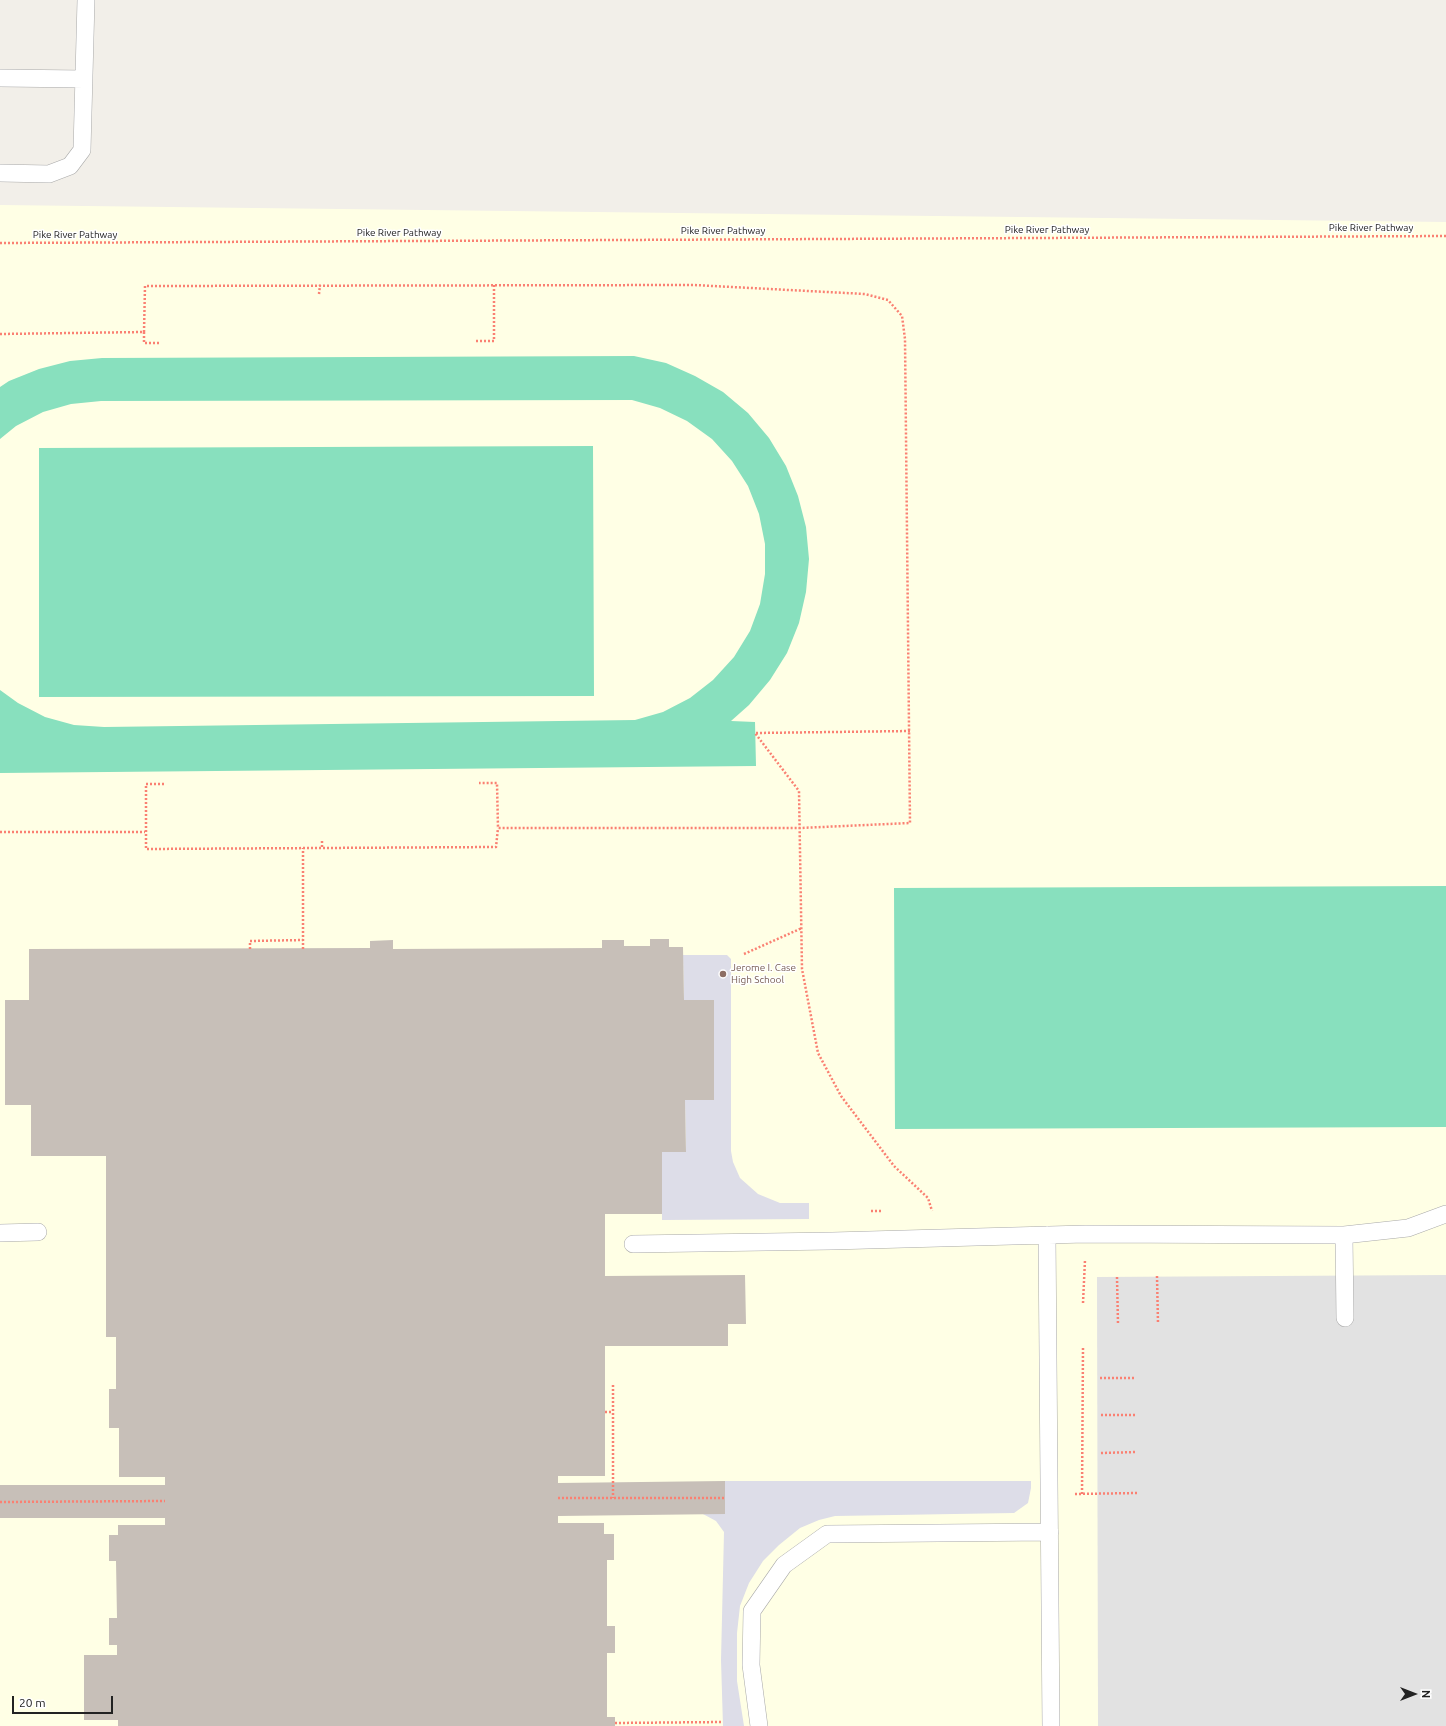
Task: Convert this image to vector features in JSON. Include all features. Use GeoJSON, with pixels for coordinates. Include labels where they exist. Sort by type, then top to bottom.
{"type":"FeatureCollection","features":[{"type":"Feature","properties":{"kind":"lane"},"geometry":{"type":"LineString","coordinates":[[0,173],[49,174],[70,166],[82,150],[86,0]]}},
{"type":"Feature","properties":{"kind":"lane"},"geometry":{"type":"LineString","coordinates":[[0,78],[84,79]]}},
{"type":"Feature","properties":{"kind":"lane"},"geometry":{"type":"LineString","coordinates":[[633,1244],[832,1241],[1047,1235],[1344,1234],[1408,1228],[1446,1214]]}},
{"type":"Feature","properties":{"kind":"lane"},"geometry":{"type":"LineString","coordinates":[[0,1233],[38,1232]]}},
{"type":"Feature","properties":{"kind":"lane"},"geometry":{"type":"LineString","coordinates":[[1344,1234],[1345,1318]]}},
{"type":"Feature","properties":{"kind":"lane"},"geometry":{"type":"LineString","coordinates":[[1047,1235],[1051,1726]]}},
{"type":"Feature","properties":{"kind":"lane"},"geometry":{"type":"LineString","coordinates":[[759,1726],[751,1665],[752,1611],[784,1565],[827,1534],[1050,1532]]}},
{"type":"Feature","properties":{"kind":"path","name":"Pike River Pathway"},"geometry":{"type":"LineString","coordinates":[[0,243],[1446,236]]}},
{"type":"Feature","properties":{"kind":"path"},"geometry":{"type":"LineString","coordinates":[[476,341],[494,341],[494,284]]}},
{"type":"Feature","properties":{"kind":"path"},"geometry":{"type":"LineString","coordinates":[[160,343],[144,343],[145,286],[494,284],[694,285],[865,294],[888,300],[902,316],[904,339],[910,824],[800,828],[498,828]]}},
{"type":"Feature","properties":{"kind":"path"},"geometry":{"type":"LineString","coordinates":[[319,294],[320,285]]}},
{"type":"Feature","properties":{"kind":"path"},"geometry":{"type":"LineString","coordinates":[[0,334],[144,332]]}},
{"type":"Feature","properties":{"kind":"path"},"geometry":{"type":"LineString","coordinates":[[910,731],[755,733],[798,791],[802,969],[818,1053],[841,1096],[894,1166],[928,1198],[932,1211]]}},
{"type":"Feature","properties":{"kind":"path"},"geometry":{"type":"LineString","coordinates":[[164,784],[146,784],[146,849],[496,847],[498,828],[497,783],[479,783]]}},
{"type":"Feature","properties":{"kind":"path"},"geometry":{"type":"LineString","coordinates":[[0,832],[145,832]]}},
{"type":"Feature","properties":{"kind":"path"},"geometry":{"type":"LineString","coordinates":[[322,841],[322,848]]}},
{"type":"Feature","properties":{"kind":"path"},"geometry":{"type":"LineString","coordinates":[[302,949],[303,848]]}},
{"type":"Feature","properties":{"kind":"path"},"geometry":{"type":"LineString","coordinates":[[744,954],[802,928]]}},
{"type":"Feature","properties":{"kind":"path"},"geometry":{"type":"LineString","coordinates":[[250,949],[250,941],[302,940]]}},
{"type":"Feature","properties":{"kind":"path"},"geometry":{"type":"LineString","coordinates":[[1083,1303],[1085,1258]]}},
{"type":"Feature","properties":{"kind":"path"},"geometry":{"type":"LineString","coordinates":[[1117,1276],[1118,1324]]}},
{"type":"Feature","properties":{"kind":"path"},"geometry":{"type":"LineString","coordinates":[[1157,1276],[1158,1323]]}},
{"type":"Feature","properties":{"kind":"path"},"geometry":{"type":"LineString","coordinates":[[1082,1494],[1083,1347]]}},
{"type":"Feature","properties":{"kind":"path"},"geometry":{"type":"LineString","coordinates":[[1100,1378],[1136,1378]]}},
{"type":"Feature","properties":{"kind":"path"},"geometry":{"type":"LineString","coordinates":[[612,1385],[612,1498]]}},
{"type":"Feature","properties":{"kind":"path"},"geometry":{"type":"LineString","coordinates":[[605,1412],[612,1412]]}},
{"type":"Feature","properties":{"kind":"path"},"geometry":{"type":"LineString","coordinates":[[1101,1415],[1137,1414]]}},
{"type":"Feature","properties":{"kind":"path"},"geometry":{"type":"LineString","coordinates":[[1101,1453],[1137,1452]]}},
{"type":"Feature","properties":{"kind":"path"},"geometry":{"type":"LineString","coordinates":[[1070,1494],[1137,1494]]}},
{"type":"Feature","properties":{"kind":"path"},"geometry":{"type":"LineString","coordinates":[[558,1498],[725,1498]]}},
{"type":"Feature","properties":{"kind":"path"},"geometry":{"type":"LineString","coordinates":[[0,1502],[165,1501]]}},
{"type":"Feature","properties":{"kind":"path"},"geometry":{"type":"LineString","coordinates":[[615,1722],[723,1722]]}},
{"type":"Feature","properties":{"kind":"shaded area","name":"Jerome I. Case High School"},"geometry":{"type":"Polygon","coordinates":[[[0,205],[1446,222],[1446,1726],[0,1726],[0,205]]]}},
{"type":"Feature","properties":{"kind":"shaded area"},"geometry":{"type":"Polygon","coordinates":[[[683,955],[727,955],[731,959],[731,1151],[733,1162],[740,1178],[758,1194],[780,1203],[809,1203],[809,1219],[662,1220],[662,1152],[686,1152],[685,1100],[714,1100],[714,1000],[684,1000],[683,955]]]}},
{"type":"Feature","properties":{"kind":"shaded area"},"geometry":{"type":"Polygon","coordinates":[[[1446,1275],[1446,1726],[1098,1726],[1097,1277],[1446,1275]]]}},
{"type":"Feature","properties":{"kind":"shaded area"},"geometry":{"type":"Polygon","coordinates":[[[725,1481],[1031,1481],[1031,1488],[1028,1503],[1014,1513],[835,1516],[819,1520],[800,1528],[779,1545],[763,1561],[749,1583],[740,1606],[737,1633],[737,1681],[744,1726],[723,1726],[721,1660],[724,1532],[716,1521],[703,1514],[725,1514],[725,1481]]]}},
{"type":"Feature","properties":{"kind":"green space"},"geometry":{"type":"Polygon","coordinates":[[[634,356],[666,363],[695,376],[723,392],[748,413],[769,438],[786,466],[798,496],[806,527],[809,559],[806,592],[799,623],[787,653],[770,680],[749,705],[731,721],[755,722],[756,766],[0,773],[0,690],[18,703],[45,717],[74,725],[104,727],[635,720],[663,712],[690,698],[713,680],[734,657],[750,631],[760,604],[765,574],[765,544],[759,514],[748,486],[732,461],[712,439],[687,421],[660,408],[632,400],[101,401],[71,404],[43,412],[16,426],[0,439],[0,387],[9,381],[39,369],[70,361],[102,358],[634,356]]]}},
{"type":"Feature","properties":{"kind":"green space"},"geometry":{"type":"Polygon","coordinates":[[[593,446],[594,696],[39,697],[39,448],[593,446]]]}},
{"type":"Feature","properties":{"kind":"green space"},"geometry":{"type":"Polygon","coordinates":[[[1446,886],[1446,1127],[895,1129],[894,888],[1446,886]]]}},
{"type":"Feature","properties":{"kind":"building"},"geometry":{"type":"Polygon","coordinates":[[[650,939],[669,939],[669,947],[683,947],[684,1000],[714,1000],[714,1100],[685,1100],[686,1152],[662,1152],[662,1214],[605,1214],[605,1276],[745,1275],[746,1324],[728,1324],[728,1346],[605,1346],[605,1476],[558,1476],[558,1483],[725,1481],[725,1514],[558,1516],[558,1523],[604,1523],[604,1534],[614,1534],[614,1560],[607,1560],[607,1626],[615,1626],[615,1653],[607,1653],[607,1717],[615,1717],[615,1726],[118,1726],[118,1720],[84,1720],[84,1655],[117,1655],[117,1645],[109,1645],[109,1618],[117,1618],[116,1561],[109,1561],[109,1535],[118,1535],[118,1525],[165,1525],[165,1518],[0,1518],[0,1485],[165,1485],[165,1477],[119,1477],[119,1428],[109,1428],[109,1389],[116,1389],[116,1337],[106,1337],[106,1156],[31,1156],[31,1105],[5,1105],[5,1000],[29,1000],[29,949],[370,948],[370,941],[393,940],[393,949],[602,948],[602,940],[624,940],[624,946],[650,946],[650,939]]]}},
{"type":"Feature","properties":{"kind":"place","name":"Jerome I. Case High School"},"geometry":{"type":"Point","coordinates":[723,974]}}]}
